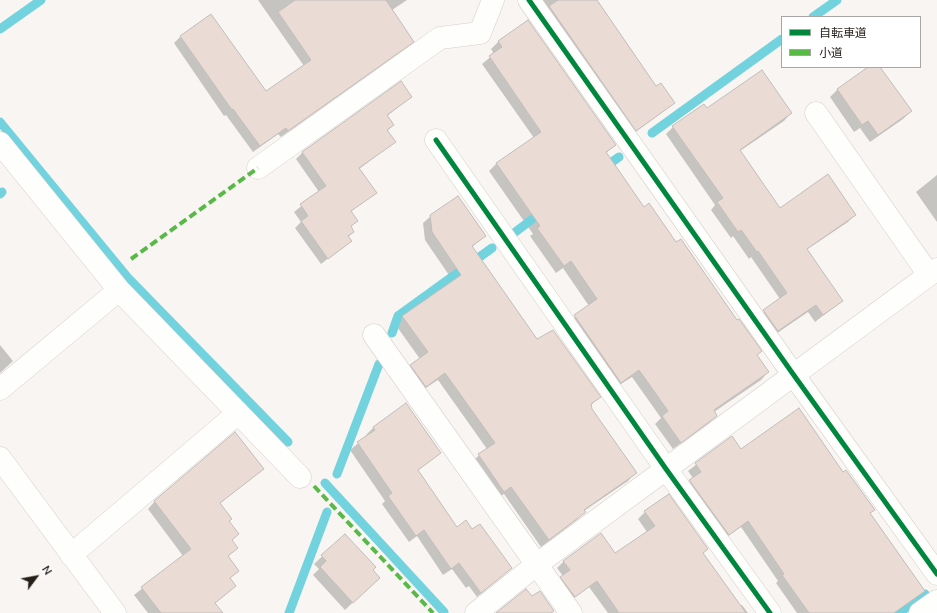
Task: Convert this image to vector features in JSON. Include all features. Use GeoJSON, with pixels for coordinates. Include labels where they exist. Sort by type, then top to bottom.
{"type":"FeatureCollection","features":[{"type":"Feature","properties":{"kind":"street"},"geometry":{"type":"LineString","coordinates":[[258,168],[440,38],[480,33],[493,0]]}},
{"type":"Feature","properties":{"kind":"street"},"geometry":{"type":"LineString","coordinates":[[529,0],[793,374],[937,574]]}},
{"type":"Feature","properties":{"kind":"street"},"geometry":{"type":"LineString","coordinates":[[476,613],[536,566],[793,374],[933,272],[816,113]]}},
{"type":"Feature","properties":{"kind":"street"},"geometry":{"type":"LineString","coordinates":[[436,140],[666,469],[770,613]]}},
{"type":"Feature","properties":{"kind":"street"},"geometry":{"type":"LineString","coordinates":[[0,143],[119,290],[300,477]]}},
{"type":"Feature","properties":{"kind":"street"},"geometry":{"type":"LineString","coordinates":[[0,389],[119,290]]}},
{"type":"Feature","properties":{"kind":"street"},"geometry":{"type":"LineString","coordinates":[[374,335],[536,566],[571,613]]}},
{"type":"Feature","properties":{"kind":"street"},"geometry":{"type":"LineString","coordinates":[[72,555],[238,413]]}},
{"type":"Feature","properties":{"kind":"street"},"geometry":{"type":"LineString","coordinates":[[0,458],[115,613]]}},
{"type":"Feature","properties":{"kind":"street"},"geometry":{"type":"LineString","coordinates":[[920,613],[937,601]]}},
{"type":"Feature","properties":{"kind":"building"},"geometry":{"type":"Polygon","coordinates":[[[295,0],[386,0],[414,42],[288,131],[286,128],[260,146],[233,109],[232,110],[180,36],[211,14],[266,91],[311,60],[278,12],[295,0]]]}},
{"type":"Feature","properties":{"kind":"building"},"geometry":{"type":"Polygon","coordinates":[[[558,0],[597,0],[656,86],[661,83],[675,103],[636,131],[549,6],[558,0]]]}},
{"type":"Feature","properties":{"kind":"building"},"geometry":{"type":"Polygon","coordinates":[[[528,20],[616,145],[606,152],[644,207],[649,203],[676,242],[681,239],[737,320],[739,319],[762,351],[757,355],[769,372],[714,410],[717,416],[681,443],[662,416],[668,411],[639,370],[621,383],[574,315],[597,299],[571,261],[564,266],[537,228],[540,226],[496,163],[541,132],[489,56],[502,47],[498,41],[528,20]]]}},
{"type":"Feature","properties":{"kind":"building"},"geometry":{"type":"Polygon","coordinates":[[[867,68],[881,68],[912,111],[878,135],[868,121],[862,125],[837,89],[867,68]]]}},
{"type":"Feature","properties":{"kind":"building"},"geometry":{"type":"Polygon","coordinates":[[[762,70],[792,113],[740,150],[780,208],[828,174],[856,215],[807,249],[843,301],[823,315],[816,305],[778,331],[763,310],[787,293],[758,251],[757,252],[741,230],[738,232],[717,202],[723,198],[672,126],[704,104],[707,108],[762,70]]]}},
{"type":"Feature","properties":{"kind":"building"},"geometry":{"type":"Polygon","coordinates":[[[401,81],[412,97],[387,115],[394,125],[387,130],[396,142],[359,168],[377,193],[351,211],[358,221],[351,226],[354,232],[348,236],[352,241],[328,259],[301,221],[308,216],[300,204],[326,186],[302,152],[401,81]]]}},
{"type":"Feature","properties":{"kind":"building"},"geometry":{"type":"Polygon","coordinates":[[[458,196],[486,236],[472,246],[537,339],[553,330],[601,397],[591,404],[592,409],[637,473],[584,510],[586,512],[549,540],[511,487],[504,492],[478,454],[495,443],[445,373],[426,387],[410,365],[428,352],[402,316],[461,275],[432,232],[430,215],[458,196]]]}},
{"type":"Feature","properties":{"kind":"building"},"geometry":{"type":"Polygon","coordinates":[[[406,403],[441,453],[418,470],[457,527],[466,520],[472,529],[480,524],[512,568],[481,593],[459,563],[451,569],[424,530],[416,536],[388,496],[392,493],[357,442],[375,430],[373,427],[406,403]]]}},
{"type":"Feature","properties":{"kind":"building"},"geometry":{"type":"Polygon","coordinates":[[[799,408],[843,472],[846,470],[875,510],[870,513],[925,591],[894,613],[809,613],[782,575],[784,574],[748,521],[729,535],[689,480],[701,472],[695,463],[732,436],[741,449],[799,408]]]}},
{"type":"Feature","properties":{"kind":"building"},"geometry":{"type":"Polygon","coordinates":[[[235,432],[264,469],[220,503],[232,519],[229,521],[239,534],[232,540],[238,548],[228,556],[239,571],[230,578],[236,586],[215,603],[223,613],[161,613],[141,587],[191,549],[154,501],[235,432]]]}},
{"type":"Feature","properties":{"kind":"building"},"geometry":{"type":"Polygon","coordinates":[[[669,494],[708,549],[703,553],[746,613],[619,613],[597,581],[575,597],[560,577],[570,570],[563,561],[601,533],[615,553],[655,526],[644,511],[669,494]]]}},
{"type":"Feature","properties":{"kind":"building"},"geometry":{"type":"Polygon","coordinates":[[[345,534],[376,567],[373,570],[380,578],[353,603],[320,567],[326,561],[321,555],[345,534]]]}},
{"type":"Feature","properties":{"kind":"building"},"geometry":{"type":"Polygon","coordinates":[[[526,589],[532,596],[540,591],[554,611],[551,613],[496,613],[526,589]]]}},
{"type":"Feature","properties":{"kind":"waterway"},"geometry":{"type":"LineString","coordinates":[[0,29],[41,0]]}},
{"type":"Feature","properties":{"kind":"waterway"},"geometry":{"type":"LineString","coordinates":[[814,16],[837,0]]}},
{"type":"Feature","properties":{"kind":"waterway"},"geometry":{"type":"LineString","coordinates":[[652,133],[781,40]]}},
{"type":"Feature","properties":{"kind":"waterway"},"geometry":{"type":"LineString","coordinates":[[0,122],[129,279],[288,442]]}},
{"type":"Feature","properties":{"kind":"waterway"},"geometry":{"type":"LineString","coordinates":[[602,169],[619,157]]}},
{"type":"Feature","properties":{"kind":"waterway"},"geometry":{"type":"LineString","coordinates":[[514,233],[543,211]]}},
{"type":"Feature","properties":{"kind":"waterway"},"geometry":{"type":"LineString","coordinates":[[392,333],[398,316],[492,248]]}},
{"type":"Feature","properties":{"kind":"waterway"},"geometry":{"type":"LineString","coordinates":[[337,474],[379,364]]}},
{"type":"Feature","properties":{"kind":"waterway"},"geometry":{"type":"LineString","coordinates":[[325,483],[444,612]]}},
{"type":"Feature","properties":{"kind":"waterway"},"geometry":{"type":"LineString","coordinates":[[289,613],[327,512]]}},
{"type":"Feature","properties":{"kind":"waterway"},"geometry":{"type":"LineString","coordinates":[[899,613],[925,594]]}},
{"type":"Feature","properties":{"kind":"marked path"},"geometry":{"type":"LineString","coordinates":[[131,259],[258,168]]}},
{"type":"Feature","properties":{"kind":"marked path"},"geometry":{"type":"LineString","coordinates":[[314,486],[433,613]]}},
{"type":"Feature","properties":{"kind":"cycle path"},"geometry":{"type":"LineString","coordinates":[[529,0],[793,374],[937,574]]}},
{"type":"Feature","properties":{"kind":"cycle path"},"geometry":{"type":"LineString","coordinates":[[436,140],[666,469],[770,613]]}}]}
